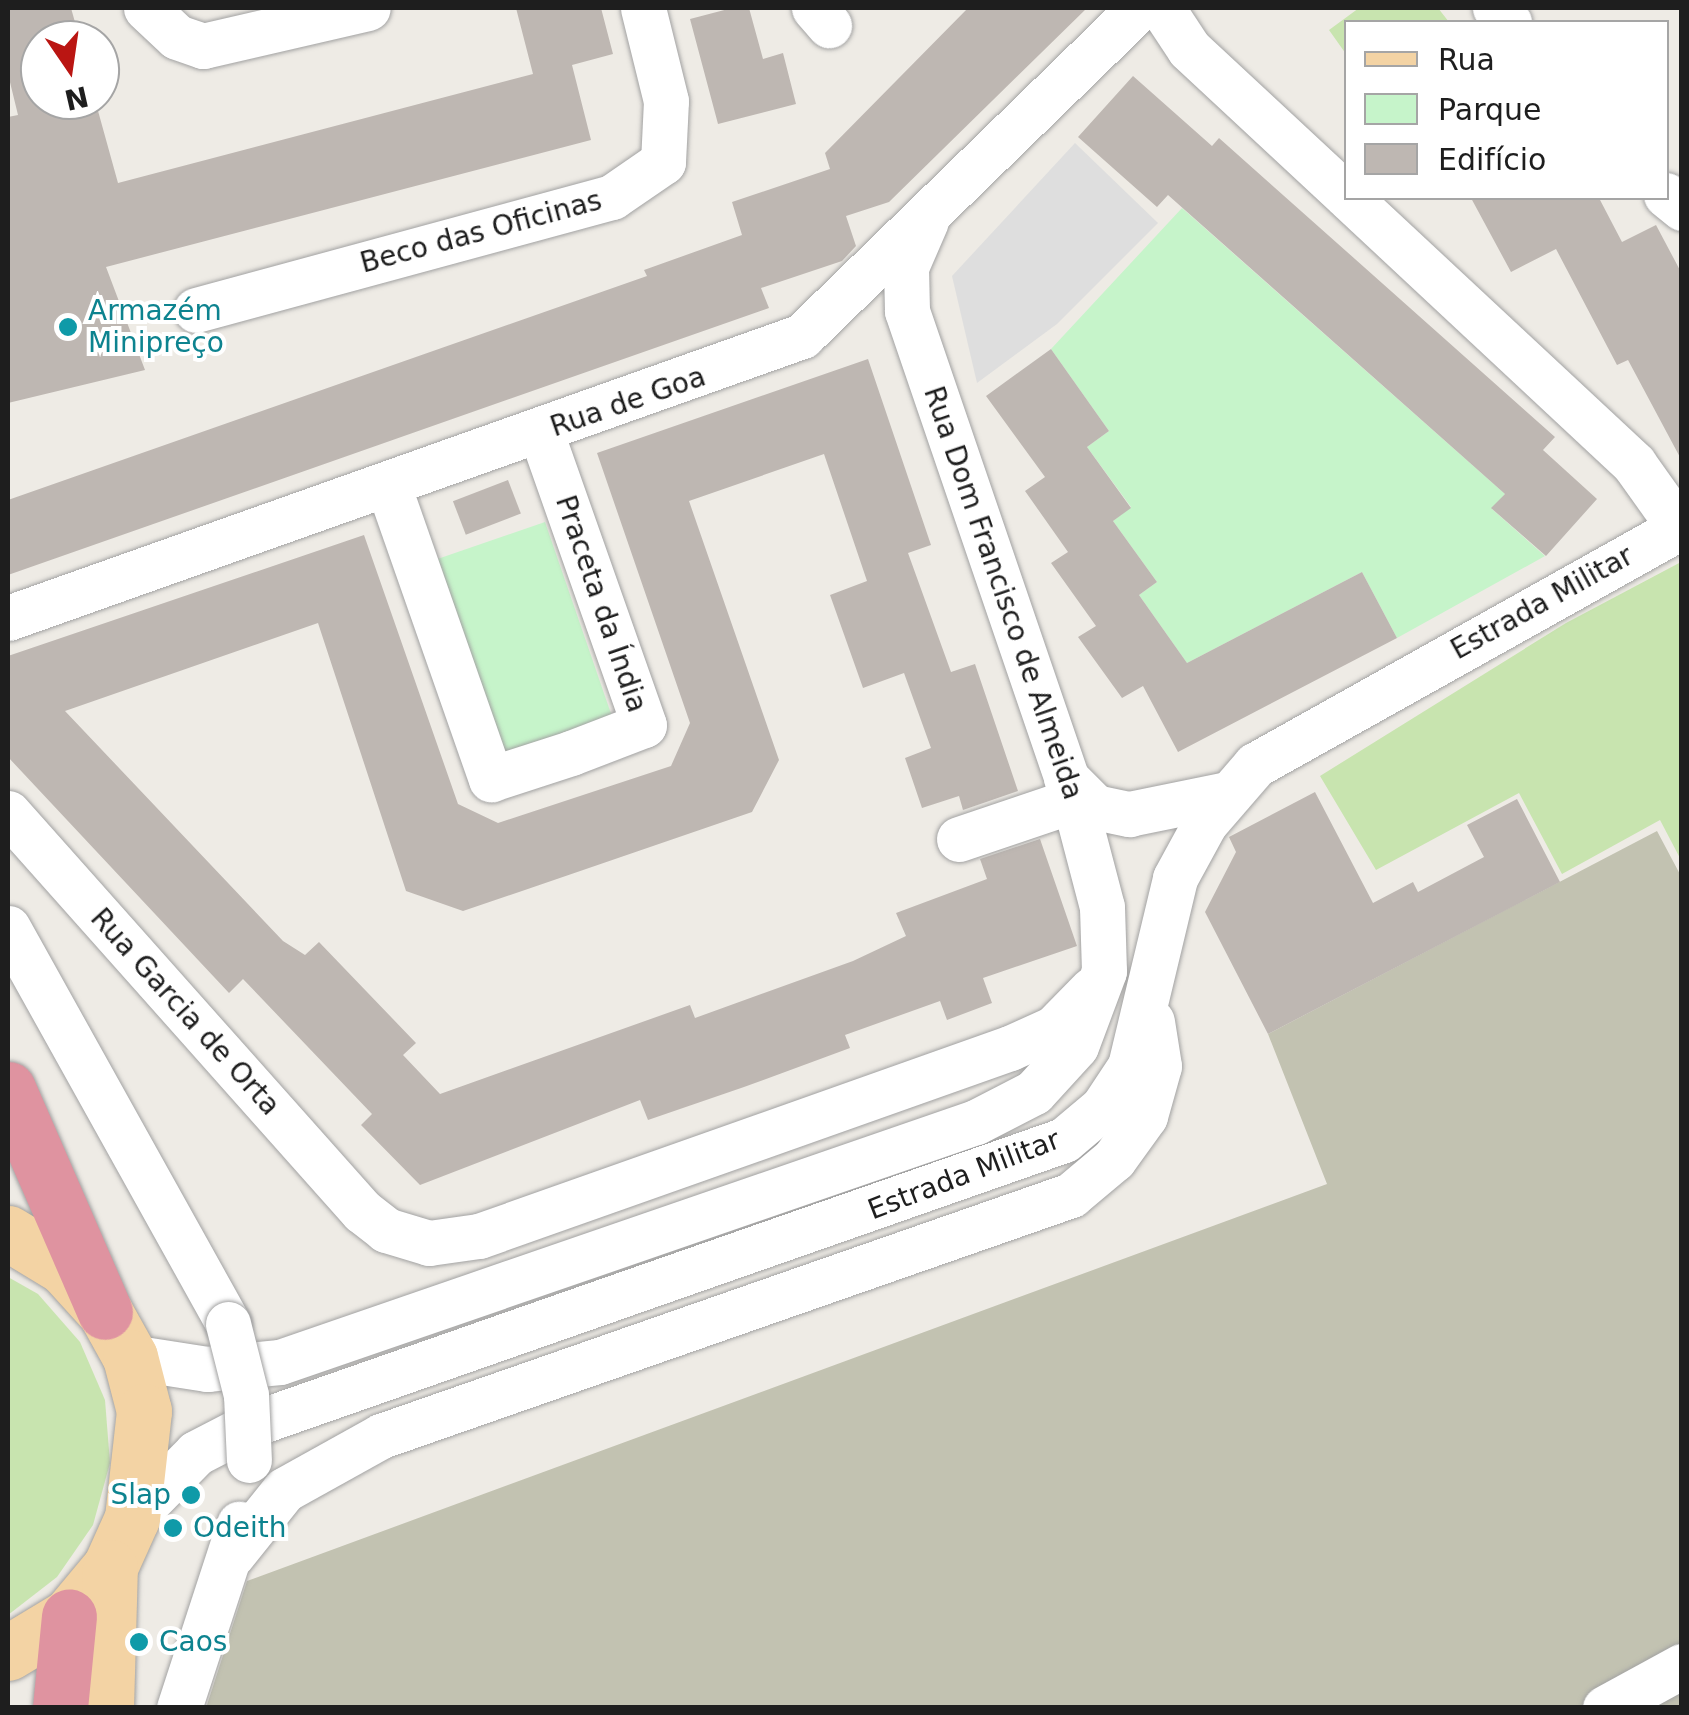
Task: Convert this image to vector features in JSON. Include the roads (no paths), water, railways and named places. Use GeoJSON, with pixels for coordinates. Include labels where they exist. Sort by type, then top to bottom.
{"type":"FeatureCollection","features":[{"type":"Feature","properties":{"kind":"highway"},"geometry":{"type":"LineString","coordinates":[[8,1088],[117,1334]]}},
{"type":"Feature","properties":{"kind":"highway"},"geometry":{"type":"LineString","coordinates":[[60,1708],[68,1616]]}},
{"type":"Feature","properties":{"kind":"main road"},"geometry":{"type":"LineString","coordinates":[[8,1233],[64,1267],[117,1334],[144,1411],[132,1518],[110,1568],[68,1616],[8,1653]]}},
{"type":"Feature","properties":{"kind":"main road"},"geometry":{"type":"LineString","coordinates":[[106,1708],[110,1568]]}},
{"type":"Feature","properties":{"kind":"street"},"geometry":{"type":"LineString","coordinates":[[146,8],[177,37],[203,46],[368,8]]}},
{"type":"Feature","properties":{"kind":"street","name":"Beco das Oficinas"},"geometry":{"type":"LineString","coordinates":[[196,310],[612,198],[663,162],[666,101],[643,8]]}},
{"type":"Feature","properties":{"kind":"street","name":"Rua de Goa"},"geometry":{"type":"LineString","coordinates":[[8,618],[541,432],[802,336],[926,221],[1139,8]]}},
{"type":"Feature","properties":{"kind":"street"},"geometry":{"type":"LineString","coordinates":[[1162,8],[1189,49],[1344,192]]}},
{"type":"Feature","properties":{"kind":"street"},"geometry":{"type":"LineString","coordinates":[[1352,200],[1634,464],[1680,526]]}},
{"type":"Feature","properties":{"kind":"street","name":"Rua Dom Francisco de Almeida"},"geometry":{"type":"LineString","coordinates":[[926,221],[906,267],[907,311],[1070,789],[1102,907],[1104,971]]}},
{"type":"Feature","properties":{"kind":"street","name":"Praceta da Índia"},"geometry":{"type":"LineString","coordinates":[[388,486],[492,779],[570,753],[644,725],[541,432]]}},
{"type":"Feature","properties":{"kind":"street","name":"Estrada Militar"},"geometry":{"type":"LineString","coordinates":[[132,1518],[173,1471],[250,1425],[1064,1140],[1118,1087],[1149,1005],[1175,878],[1227,794],[1310,729],[1680,526]]}},
{"type":"Feature","properties":{"kind":"street"},"geometry":{"type":"LineString","coordinates":[[958,839],[1070,789],[1095,807],[1129,814],[1227,794]]}},
{"type":"Feature","properties":{"kind":"street","name":"Rua Garcia de Orta"},"geometry":{"type":"LineString","coordinates":[[8,813],[362,1210],[406,1240],[479,1236],[1029,1041],[1072,1013],[1104,971]]}},
{"type":"Feature","properties":{"kind":"street"},"geometry":{"type":"LineString","coordinates":[[8,928],[228,1324],[246,1395],[248,1460],[232,1555],[179,1708]]}},
{"type":"Feature","properties":{"kind":"street","name":"Estrada Militar"},"geometry":{"type":"LineString","coordinates":[[117,1334],[206,1369],[280,1362],[976,1122],[1058,1071],[1093,1012],[1104,971]]}},
{"type":"Feature","properties":{"kind":"street"},"geometry":{"type":"LineString","coordinates":[[232,1555],[284,1490],[381,1436],[1071,1195],[1114,1159],[1155,1090],[1149,1005]]}},
{"type":"Feature","properties":{"kind":"street"},"geometry":{"type":"LineString","coordinates":[[1605,1708],[1682,1666]]}},
{"type":"Feature","properties":{"kind":"place","name":"Armazém Minipreço"},"geometry":{"type":"Point","coordinates":[68,327]}},
{"type":"Feature","properties":{"kind":"place","name":"Slap"},"geometry":{"type":"Point","coordinates":[191,1495]}},
{"type":"Feature","properties":{"kind":"place","name":"Odeith"},"geometry":{"type":"Point","coordinates":[173,1528]}},
{"type":"Feature","properties":{"kind":"place","name":"Caos"},"geometry":{"type":"Point","coordinates":[139,1642]}}]}
